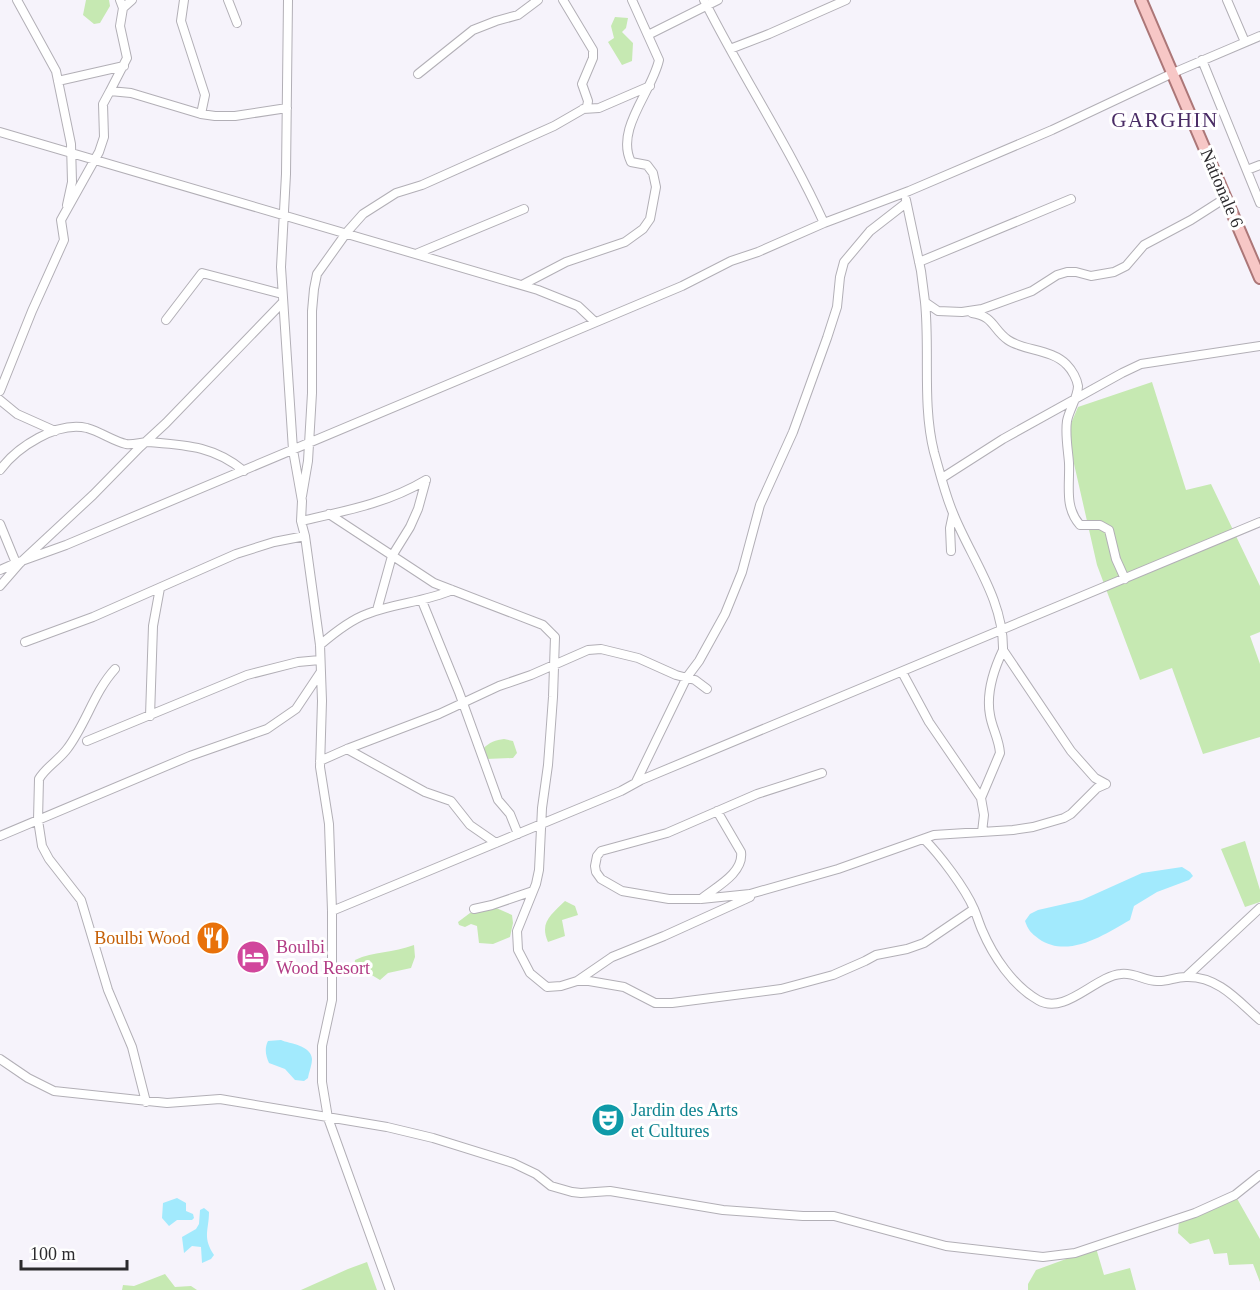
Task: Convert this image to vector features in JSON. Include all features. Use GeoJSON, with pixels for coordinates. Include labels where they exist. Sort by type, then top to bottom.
{"type":"FeatureCollection","features":[{"type":"Feature","properties":{"kind":"main road","name":"Nationale 6"},"geometry":{"type":"LineString","coordinates":[[1142,0],[1260,278]]}},
{"type":"Feature","properties":{"kind":"street"},"geometry":{"type":"LineString","coordinates":[[17,0],[50,58],[58,81],[71,152],[72,182],[66,211]]}},
{"type":"Feature","properties":{"kind":"street"},"geometry":{"type":"LineString","coordinates":[[0,391],[64,240],[60,225],[104,137],[104,104],[127,58],[120,26],[122,4],[132,0]]}},
{"type":"Feature","properties":{"kind":"street"},"geometry":{"type":"LineString","coordinates":[[184,0],[181,21],[205,95],[201,114]]}},
{"type":"Feature","properties":{"kind":"street"},"geometry":{"type":"LineString","coordinates":[[228,0],[237,23]]}},
{"type":"Feature","properties":{"kind":"street"},"geometry":{"type":"LineString","coordinates":[[288,0],[287,108],[281,267],[293,450],[302,501]]}},
{"type":"Feature","properties":{"kind":"street"},"geometry":{"type":"LineString","coordinates":[[418,75],[473,30],[518,15],[538,0]]}},
{"type":"Feature","properties":{"kind":"street"},"geometry":{"type":"LineString","coordinates":[[390,1290],[328,1118],[320,1062],[332,1000],[332,911],[328,824],[320,761],[322,701],[320,645],[301,521],[308,461],[312,393],[314,289],[317,274],[363,214],[396,193],[422,185],[554,126],[588,104],[582,89],[582,81],[594,54],[563,0]]}},
{"type":"Feature","properties":{"kind":"street"},"geometry":{"type":"LineString","coordinates":[[522,285],[566,262],[625,242],[643,229],[650,219],[656,187],[654,173],[647,165],[631,162],[628,151],[630,123],[650,86],[659,60],[632,0]]}},
{"type":"Feature","properties":{"kind":"street"},"geometry":{"type":"LineString","coordinates":[[648,35],[706,3],[718,0]]}},
{"type":"Feature","properties":{"kind":"street"},"geometry":{"type":"LineString","coordinates":[[730,49],[846,0]]}},
{"type":"Feature","properties":{"kind":"street"},"geometry":{"type":"LineString","coordinates":[[1227,0],[1245,42]]}},
{"type":"Feature","properties":{"kind":"street"},"geometry":{"type":"LineString","coordinates":[[706,3],[790,153],[824,223]]}},
{"type":"Feature","properties":{"kind":"street"},"geometry":{"type":"LineString","coordinates":[[0,570],[244,471],[556,337],[682,286],[731,261],[909,191],[1052,130],[1173,73],[1260,36]]}},
{"type":"Feature","properties":{"kind":"street"},"geometry":{"type":"LineString","coordinates":[[1202,60],[1260,203]]}},
{"type":"Feature","properties":{"kind":"street"},"geometry":{"type":"LineString","coordinates":[[58,81],[124,66]]}},
{"type":"Feature","properties":{"kind":"street"},"geometry":{"type":"LineString","coordinates":[[583,109],[599,108],[650,86]]}},
{"type":"Feature","properties":{"kind":"street"},"geometry":{"type":"LineString","coordinates":[[110,91],[139,95],[201,114],[235,116],[287,108]]}},
{"type":"Feature","properties":{"kind":"street"},"geometry":{"type":"LineString","coordinates":[[0,132],[522,285],[578,306],[595,322]]}},
{"type":"Feature","properties":{"kind":"street"},"geometry":{"type":"LineString","coordinates":[[1247,170],[1260,165]]}},
{"type":"Feature","properties":{"kind":"street"},"geometry":{"type":"LineString","coordinates":[[909,191],[906,203],[925,302],[930,425],[934,449],[953,513],[992,595],[1002,630],[1003,650],[989,702],[990,717],[1000,745],[1000,753],[981,798]]}},
{"type":"Feature","properties":{"kind":"street"},"geometry":{"type":"LineString","coordinates":[[962,312],[982,309],[1032,291],[1057,275],[1067,272],[1091,276],[1120,270],[1144,245],[1191,220],[1227,197]]}},
{"type":"Feature","properties":{"kind":"street"},"geometry":{"type":"LineString","coordinates":[[919,262],[1071,199]]}},
{"type":"Feature","properties":{"kind":"street"},"geometry":{"type":"LineString","coordinates":[[636,783],[687,677],[699,661],[725,614],[742,573],[760,505],[793,432],[827,338],[837,307],[844,262],[870,231],[906,203]]}},
{"type":"Feature","properties":{"kind":"street"},"geometry":{"type":"LineString","coordinates":[[418,253],[524,209]]}},
{"type":"Feature","properties":{"kind":"street"},"geometry":{"type":"LineString","coordinates":[[166,320],[202,273],[282,298]]}},
{"type":"Feature","properties":{"kind":"street"},"geometry":{"type":"LineString","coordinates":[[0,586],[18,563],[93,495],[166,423],[282,298]]}},
{"type":"Feature","properties":{"kind":"street"},"geometry":{"type":"LineString","coordinates":[[925,302],[938,311],[982,314],[991,320],[1008,340],[1056,357],[1067,364],[1077,386],[1066,430],[1069,462],[1068,491],[1072,516],[1080,525],[1100,525],[1109,530],[1116,559],[1125,579]]}},
{"type":"Feature","properties":{"kind":"street"},"geometry":{"type":"LineString","coordinates":[[942,478],[971,458],[1141,364],[1260,346]]}},
{"type":"Feature","properties":{"kind":"street"},"geometry":{"type":"LineString","coordinates":[[0,400],[17,414],[55,431]]}},
{"type":"Feature","properties":{"kind":"street"},"geometry":{"type":"LineString","coordinates":[[0,470],[6,462],[31,442],[55,431],[85,428],[127,444],[145,442],[194,446],[228,458],[244,471]]}},
{"type":"Feature","properties":{"kind":"street"},"geometry":{"type":"LineString","coordinates":[[301,521],[378,502],[398,495],[426,480],[410,527],[392,556],[377,610]]}},
{"type":"Feature","properties":{"kind":"street"},"geometry":{"type":"LineString","coordinates":[[951,550],[953,513]]}},
{"type":"Feature","properties":{"kind":"street"},"geometry":{"type":"LineString","coordinates":[[330,514],[434,583],[543,625],[555,637],[555,664],[539,870],[517,931],[518,950],[524,965],[547,987],[577,981],[612,957],[761,892],[838,869],[924,839],[944,834],[1033,827],[1071,814],[1092,792],[1106,784],[1095,778],[1071,751],[1003,650]]}},
{"type":"Feature","properties":{"kind":"street"},"geometry":{"type":"LineString","coordinates":[[332,911],[621,791],[773,724],[1260,522]]}},
{"type":"Feature","properties":{"kind":"street"},"geometry":{"type":"LineString","coordinates":[[0,524],[18,563]]}},
{"type":"Feature","properties":{"kind":"street"},"geometry":{"type":"LineString","coordinates":[[25,642],[93,617],[255,547],[305,536]]}},
{"type":"Feature","properties":{"kind":"street"},"geometry":{"type":"LineString","coordinates":[[150,716],[153,626],[160,588]]}},
{"type":"Feature","properties":{"kind":"street"},"geometry":{"type":"LineString","coordinates":[[320,645],[354,620],[377,610],[422,601],[453,590]]}},
{"type":"Feature","properties":{"kind":"street"},"geometry":{"type":"LineString","coordinates":[[422,601],[498,800],[510,814],[518,834]]}},
{"type":"Feature","properties":{"kind":"street"},"geometry":{"type":"LineString","coordinates":[[320,761],[439,714],[462,702],[588,650],[601,649],[638,658],[676,675],[687,677],[707,689]]}},
{"type":"Feature","properties":{"kind":"street"},"geometry":{"type":"LineString","coordinates":[[87,741],[248,675],[298,662],[320,660]]}},
{"type":"Feature","properties":{"kind":"street"},"geometry":{"type":"LineString","coordinates":[[115,669],[67,750],[39,780],[38,820],[42,846],[49,859],[81,900],[108,990],[132,1047],[146,1102]]}},
{"type":"Feature","properties":{"kind":"street"},"geometry":{"type":"LineString","coordinates":[[902,672],[928,722],[981,798],[984,815],[982,832]]}},
{"type":"Feature","properties":{"kind":"street"},"geometry":{"type":"LineString","coordinates":[[0,836],[190,756],[267,729],[297,709],[320,673]]}},
{"type":"Feature","properties":{"kind":"street"},"geometry":{"type":"LineString","coordinates":[[347,749],[425,792],[451,801],[470,825],[496,843]]}},
{"type":"Feature","properties":{"kind":"street"},"geometry":{"type":"LineString","coordinates":[[761,892],[702,899],[652,897],[621,891],[601,879],[595,866],[597,856],[602,851],[667,833],[781,785],[822,773]]}},
{"type":"Feature","properties":{"kind":"street"},"geometry":{"type":"LineString","coordinates":[[702,899],[728,878],[742,860],[741,852],[717,811]]}},
{"type":"Feature","properties":{"kind":"street"},"geometry":{"type":"LineString","coordinates":[[924,839],[945,864],[974,909],[986,939],[1003,965],[1019,987],[1040,1002],[1047,1004],[1063,1002],[1098,983],[1121,974],[1156,982],[1187,976],[1201,978],[1219,986],[1238,998],[1260,1020]]}},
{"type":"Feature","properties":{"kind":"street"},"geometry":{"type":"LineString","coordinates":[[474,909],[492,906],[533,891]]}},
{"type":"Feature","properties":{"kind":"street"},"geometry":{"type":"LineString","coordinates":[[1187,976],[1260,908]]}},
{"type":"Feature","properties":{"kind":"street"},"geometry":{"type":"LineString","coordinates":[[577,981],[624,987],[655,1003],[672,1003],[781,988],[832,975],[883,952],[907,949],[924,943],[974,909]]}},
{"type":"Feature","properties":{"kind":"street"},"geometry":{"type":"LineString","coordinates":[[0,1059],[28,1078],[54,1091],[146,1102],[167,1103],[220,1099],[387,1127],[459,1145],[524,1168],[551,1186],[572,1192],[610,1191],[712,1208],[803,1216],[834,1216],[946,1246],[1043,1257],[1075,1253],[1195,1213],[1235,1195],[1260,1175]]}},
{"type":"Feature","properties":{"kind":"green space"},"geometry":{"type":"Polygon","coordinates":[[[86,0],[109,0],[110,6],[100,23],[94,24],[83,15],[86,0]]]}},
{"type":"Feature","properties":{"kind":"green space"},"geometry":{"type":"Polygon","coordinates":[[[615,17],[628,18],[626,28],[622,32],[633,43],[632,61],[622,65],[608,42],[614,38],[611,26],[615,17]]]}},
{"type":"Feature","properties":{"kind":"green space"},"geometry":{"type":"Polygon","coordinates":[[[1152,382],[1186,490],[1211,484],[1260,586],[1260,632],[1250,636],[1260,664],[1260,737],[1203,754],[1172,668],[1140,680],[1097,565],[1067,433],[1078,407],[1152,382]]]}},
{"type":"Feature","properties":{"kind":"green space"},"geometry":{"type":"Polygon","coordinates":[[[504,739],[513,741],[517,753],[513,758],[486,759],[483,749],[493,742],[504,739]]]}},
{"type":"Feature","properties":{"kind":"green space"},"geometry":{"type":"Polygon","coordinates":[[[1245,841],[1260,890],[1260,902],[1245,907],[1221,849],[1245,841]]]}},
{"type":"Feature","properties":{"kind":"green space"},"geometry":{"type":"Polygon","coordinates":[[[565,901],[575,906],[578,915],[562,920],[565,936],[548,942],[545,929],[548,919],[565,901]]]}},
{"type":"Feature","properties":{"kind":"green space"},"geometry":{"type":"Polygon","coordinates":[[[494,907],[512,915],[510,937],[493,944],[479,943],[477,926],[459,925],[458,922],[470,913],[494,907]]]}},
{"type":"Feature","properties":{"kind":"green space"},"geometry":{"type":"Polygon","coordinates":[[[414,945],[415,957],[411,968],[388,973],[380,980],[365,971],[354,969],[355,960],[362,957],[414,945]]]}},
{"type":"Feature","properties":{"kind":"green space"},"geometry":{"type":"Polygon","coordinates":[[[1235,1195],[1260,1239],[1260,1282],[1253,1264],[1229,1265],[1227,1253],[1214,1254],[1209,1239],[1190,1244],[1178,1233],[1179,1221],[1208,1212],[1235,1195]]]}},
{"type":"Feature","properties":{"kind":"green space"},"geometry":{"type":"Polygon","coordinates":[[[1096,1248],[1104,1275],[1130,1268],[1136,1290],[1028,1290],[1028,1284],[1036,1270],[1096,1248]]]}},
{"type":"Feature","properties":{"kind":"green space"},"geometry":{"type":"Polygon","coordinates":[[[367,1262],[377,1290],[301,1290],[348,1269],[367,1262]]]}},
{"type":"Feature","properties":{"kind":"green space"},"geometry":{"type":"Polygon","coordinates":[[[165,1274],[175,1287],[191,1286],[197,1290],[122,1290],[123,1285],[134,1286],[165,1274]]]}},
{"type":"Feature","properties":{"kind":"water"},"geometry":{"type":"Polygon","coordinates":[[[1182,867],[1193,876],[1189,880],[1157,892],[1134,906],[1130,920],[1086,943],[1062,947],[1050,945],[1039,939],[1027,927],[1025,921],[1030,914],[1038,910],[1082,900],[1142,873],[1182,867]]]}},
{"type":"Feature","properties":{"kind":"water"},"geometry":{"type":"Polygon","coordinates":[[[281,1040],[300,1046],[311,1054],[312,1061],[308,1078],[304,1081],[295,1080],[285,1069],[269,1063],[266,1052],[268,1041],[281,1040]]]}},
{"type":"Feature","properties":{"kind":"water"},"geometry":{"type":"Polygon","coordinates":[[[177,1198],[186,1203],[186,1211],[193,1214],[194,1218],[177,1220],[169,1226],[162,1218],[163,1203],[177,1198]]]}},
{"type":"Feature","properties":{"kind":"water"},"geometry":{"type":"Polygon","coordinates":[[[204,1208],[209,1212],[207,1238],[214,1255],[202,1263],[201,1247],[192,1246],[184,1253],[182,1237],[196,1229],[199,1224],[200,1210],[204,1208]]]}},
{"type":"Feature","properties":{"kind":"place","name":"Boulbi Wood"},"geometry":{"type":"Point","coordinates":[213,938]}},
{"type":"Feature","properties":{"kind":"place","name":"Boulbi Wood Resort"},"geometry":{"type":"Point","coordinates":[253,957]}},
{"type":"Feature","properties":{"kind":"place","name":"Jardin des Arts et Cultures"},"geometry":{"type":"Point","coordinates":[608,1120]}},
{"type":"Feature","properties":{"kind":"district","name":"GARGHIN"},"geometry":{"type":"Point","coordinates":[1165,120]}}]}
